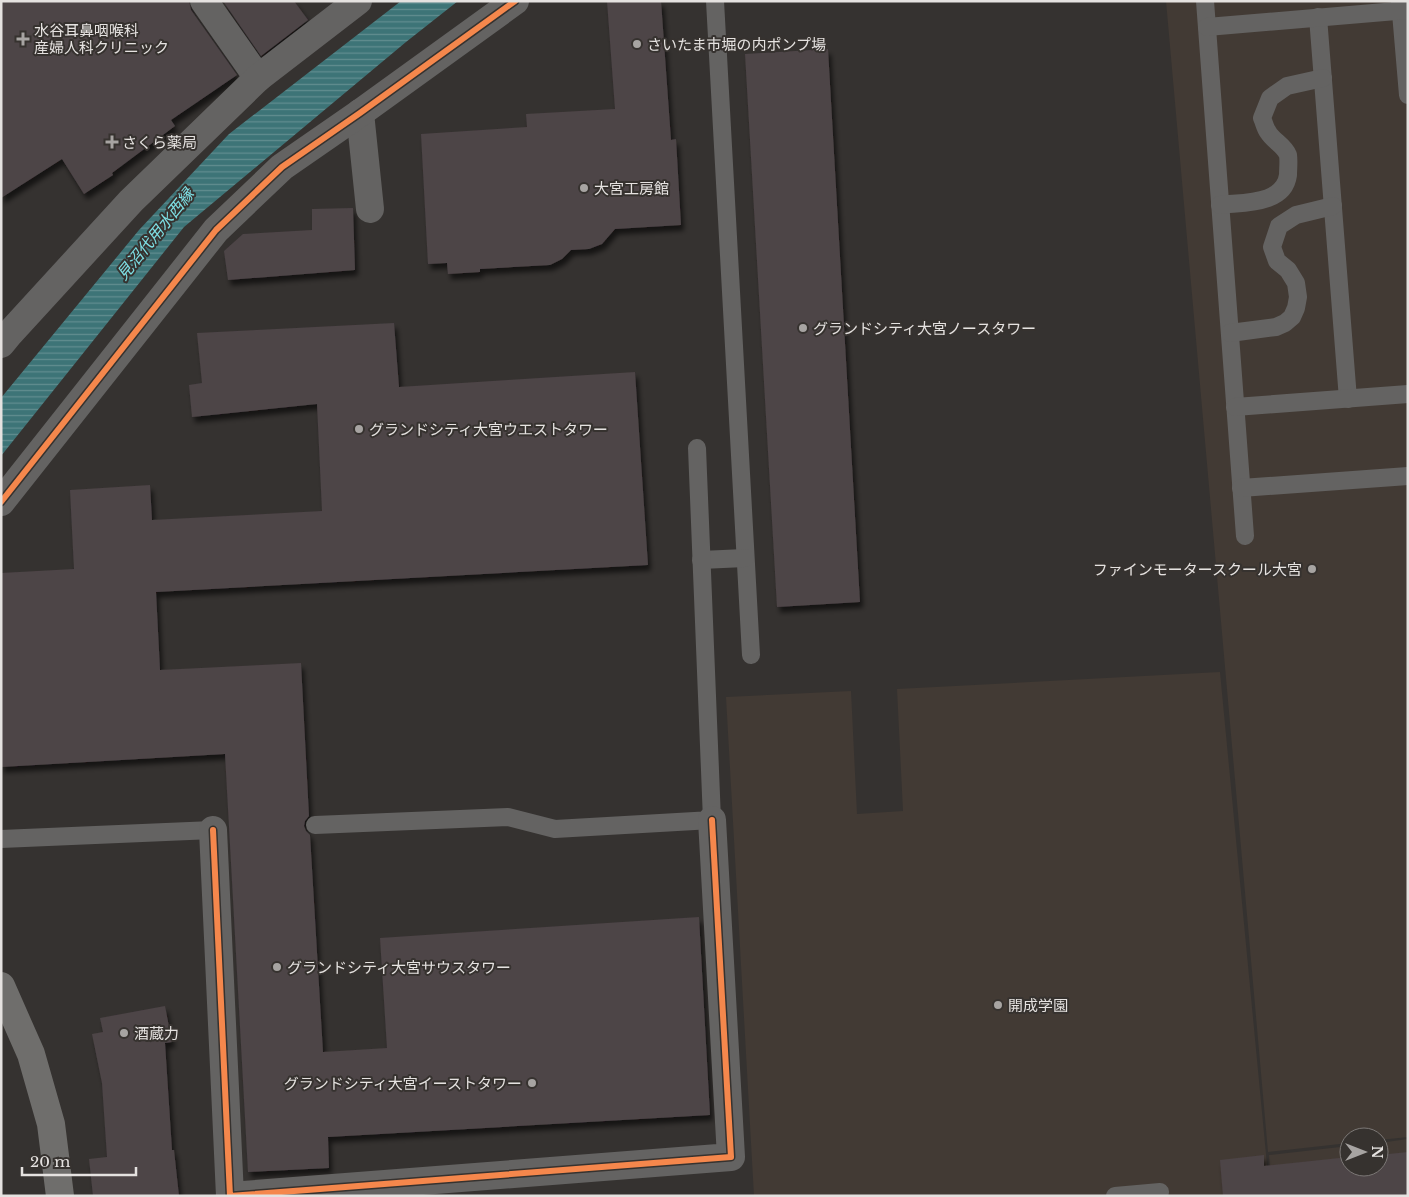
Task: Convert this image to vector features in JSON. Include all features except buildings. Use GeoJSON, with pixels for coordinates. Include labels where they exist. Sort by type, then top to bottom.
{"type":"FeatureCollection","features":[{"type":"Feature","properties":{"kind":"main road"},"geometry":{"type":"LineString","coordinates":[[1,986],[31,1054],[48,1115],[60,1196]]}},
{"type":"Feature","properties":{"kind":"street"},"geometry":{"type":"LineString","coordinates":[[204,1],[258,78]]}},
{"type":"Feature","properties":{"kind":"street"},"geometry":{"type":"LineString","coordinates":[[4,332],[131,201],[258,78],[358,1]]}},
{"type":"Feature","properties":{"kind":"street"},"geometry":{"type":"LineString","coordinates":[[1,502],[216,230],[282,167],[515,1]]}},
{"type":"Feature","properties":{"kind":"street"},"geometry":{"type":"LineString","coordinates":[[360,113],[370,209]]}},
{"type":"Feature","properties":{"kind":"street"},"geometry":{"type":"LineString","coordinates":[[213,830],[230,1196],[731,1157],[712,820]]}},
{"type":"Feature","properties":{"kind":"lane"},"geometry":{"type":"LineString","coordinates":[[715,1],[751,655]]}},
{"type":"Feature","properties":{"kind":"lane"},"geometry":{"type":"LineString","coordinates":[[1205,1],[1245,536]]}},
{"type":"Feature","properties":{"kind":"lane"},"geometry":{"type":"LineString","coordinates":[[1207,27],[1403,7],[1408,95]]}},
{"type":"Feature","properties":{"kind":"lane"},"geometry":{"type":"LineString","coordinates":[[1318,17],[1348,399]]}},
{"type":"Feature","properties":{"kind":"lane"},"geometry":{"type":"LineString","coordinates":[[1220,205],[1267,199],[1283,188],[1287,180],[1288,155],[1279,142],[1268,133],[1262,118],[1270,98],[1287,86],[1323,78]]}},
{"type":"Feature","properties":{"kind":"lane"},"geometry":{"type":"LineString","coordinates":[[1230,333],[1276,327],[1292,317],[1298,297],[1296,283],[1288,270],[1277,261],[1272,247],[1279,226],[1296,215],[1332,206]]}},
{"type":"Feature","properties":{"kind":"lane"},"geometry":{"type":"LineString","coordinates":[[1235,407],[1408,394]]}},
{"type":"Feature","properties":{"kind":"lane"},"geometry":{"type":"LineString","coordinates":[[315,825],[508,817],[555,829],[712,820],[697,448]]}},
{"type":"Feature","properties":{"kind":"lane"},"geometry":{"type":"LineString","coordinates":[[1241,488],[1408,476]]}},
{"type":"Feature","properties":{"kind":"lane"},"geometry":{"type":"LineString","coordinates":[[702,560],[745,558]]}},
{"type":"Feature","properties":{"kind":"lane"},"geometry":{"type":"LineString","coordinates":[[1,839],[213,830]]}},
{"type":"Feature","properties":{"kind":"lane"},"geometry":{"type":"LineString","coordinates":[[1115,1196],[1160,1192]]}},
{"type":"Feature","properties":{"kind":"shaded area","name":"ファインモータースクール大宮"},"geometry":{"type":"Polygon","coordinates":[[[1166,1],[1408,1],[1408,1137],[1389,1139],[1389,1127],[1339,1127],[1339,1144],[1268,1152],[1166,1]]]}},
{"type":"Feature","properties":{"kind":"shaded area","name":"開成学園"},"geometry":{"type":"Polygon","coordinates":[[[1220,672],[1270,1196],[754,1196],[726,697],[851,691],[857,814],[903,811],[897,689],[1220,672]]]}},
{"type":"Feature","properties":{"kind":"shaded area"},"geometry":{"type":"Polygon","coordinates":[[[1408,1139],[1408,1196],[1272,1196],[1269,1155],[1339,1147],[1339,1177],[1389,1177],[1389,1142],[1408,1139]]]}},
{"type":"Feature","properties":{"kind":"water","name":"見沼代用水西縁"},"geometry":{"type":"Polygon","coordinates":[[[401,1],[458,1],[184,227],[1,456],[1,398],[139,230],[229,134],[401,1]]]}},
{"type":"Feature","properties":{"kind":"cycle path"},"geometry":{"type":"LineString","coordinates":[[1,502],[216,230],[282,167],[515,1]]}},
{"type":"Feature","properties":{"kind":"cycle path"},"geometry":{"type":"LineString","coordinates":[[213,830],[230,1196],[731,1157],[712,820]]}},
{"type":"Feature","properties":{"kind":"place","name":"水谷耳鼻咽喉科 産婦人科クリニック"},"geometry":{"type":"Point","coordinates":[23,39]}},
{"type":"Feature","properties":{"kind":"place","name":"さいたま市堀の内ポンプ場"},"geometry":{"type":"Point","coordinates":[637,44]}},
{"type":"Feature","properties":{"kind":"place","name":"さくら薬局"},"geometry":{"type":"Point","coordinates":[112,142]}},
{"type":"Feature","properties":{"kind":"place","name":"大宮工房館"},"geometry":{"type":"Point","coordinates":[584,188]}},
{"type":"Feature","properties":{"kind":"place","name":"グランドシティ大宮ノースタワー"},"geometry":{"type":"Point","coordinates":[803,328]}},
{"type":"Feature","properties":{"kind":"place","name":"グランドシティ大宮ウエストタワー"},"geometry":{"type":"Point","coordinates":[359,429]}},
{"type":"Feature","properties":{"kind":"place","name":"ファインモータースクール大宮"},"geometry":{"type":"Point","coordinates":[1312,569]}},
{"type":"Feature","properties":{"kind":"place","name":"グランドシティ大宮サウスタワー"},"geometry":{"type":"Point","coordinates":[277,967]}},
{"type":"Feature","properties":{"kind":"place","name":"開成学園"},"geometry":{"type":"Point","coordinates":[998,1005]}},
{"type":"Feature","properties":{"kind":"place","name":"酒蔵力"},"geometry":{"type":"Point","coordinates":[124,1033]}},
{"type":"Feature","properties":{"kind":"place","name":"グランドシティ大宮イーストタワー"},"geometry":{"type":"Point","coordinates":[532,1083]}}]}
